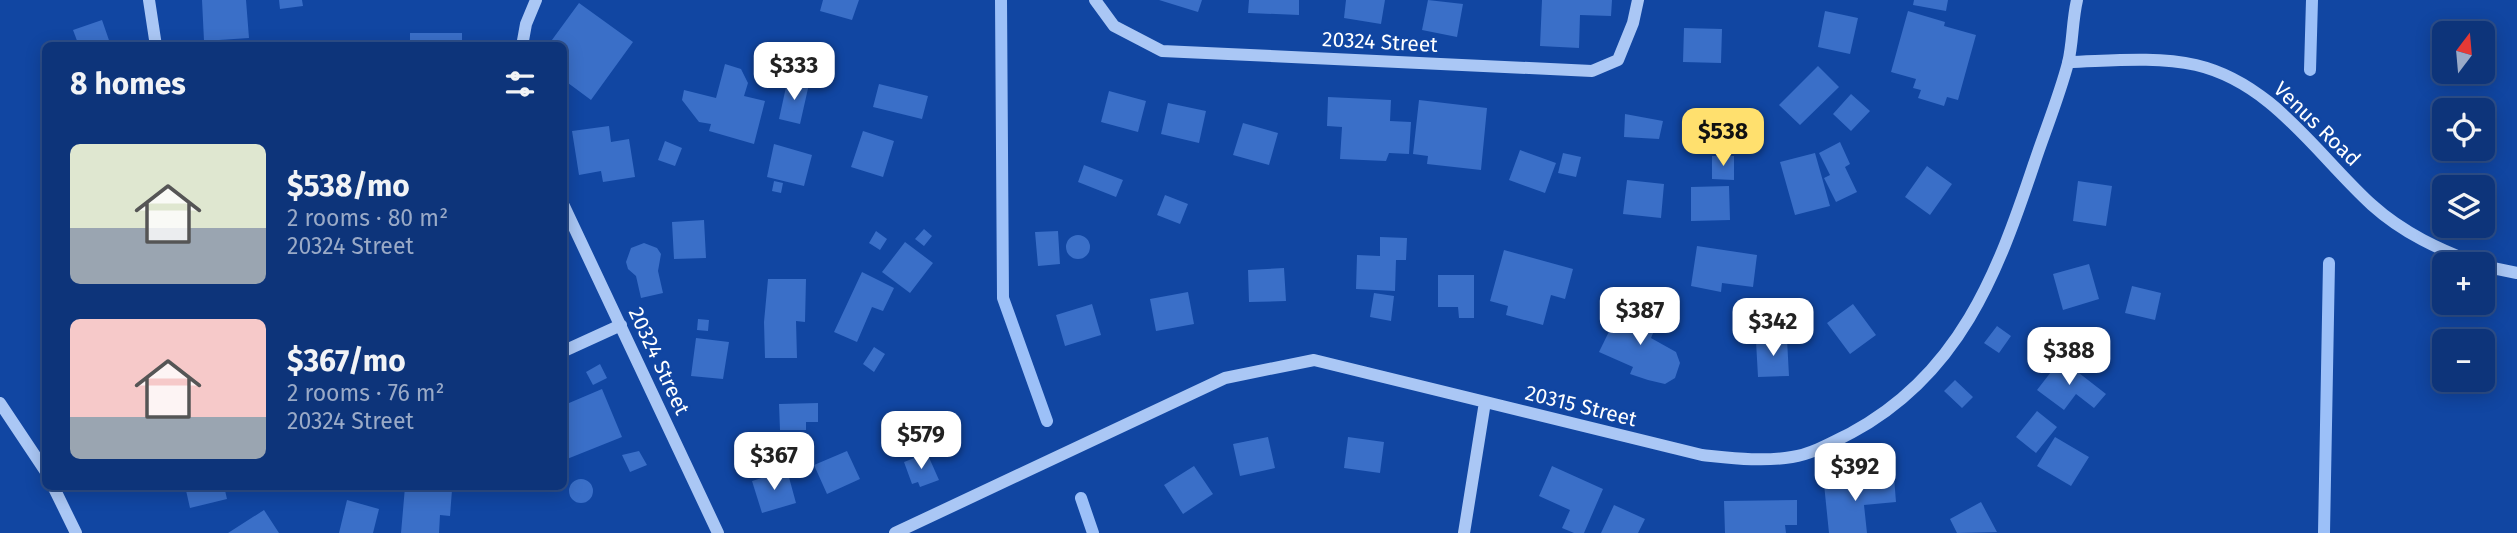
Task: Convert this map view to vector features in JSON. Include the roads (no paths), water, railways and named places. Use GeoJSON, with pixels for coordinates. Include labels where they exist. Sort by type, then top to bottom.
{"type":"FeatureCollection","features":[{"type":"Feature","properties":{"kind":"street"},"geometry":{"type":"LineString","coordinates":[[149,0],[155,42]]}},
{"type":"Feature","properties":{"kind":"street"},"geometry":{"type":"LineString","coordinates":[[523,42],[526,24],[536,0]]}},
{"type":"Feature","properties":{"kind":"street","name":"20324 Street"},"geometry":{"type":"LineString","coordinates":[[1096,0],[1114,26],[1163,51],[1592,71],[1618,60],[1633,23],[1638,0]]}},
{"type":"Feature","properties":{"kind":"street","name":"20315 Street"},"geometry":{"type":"LineString","coordinates":[[895,533],[1225,378],[1314,360],[1702,455],[1745,460],[1794,457],[1835,442],[1901,401],[1963,331],[1986,292],[2024,196],[2068,62],[2077,0]]}},
{"type":"Feature","properties":{"kind":"street","name":"Venus Road"},"geometry":{"type":"LineString","coordinates":[[2068,62],[2150,61],[2195,65],[2233,78],[2267,99],[2373,206],[2404,230],[2444,252]]}},
{"type":"Feature","properties":{"kind":"street","name":"20324 Street"},"geometry":{"type":"LineString","coordinates":[[567,212],[718,533]]}},
{"type":"Feature","properties":{"kind":"street","name":"Venus Road"},"geometry":{"type":"LineString","coordinates":[[2495,268],[2517,273]]}},
{"type":"Feature","properties":{"kind":"street"},"geometry":{"type":"LineString","coordinates":[[567,350],[621,325]]}},
{"type":"Feature","properties":{"kind":"street"},"geometry":{"type":"LineString","coordinates":[[1464,533],[1485,402]]}},
{"type":"Feature","properties":{"kind":"street"},"geometry":{"type":"LineString","coordinates":[[0,403],[42,466]]}},
{"type":"Feature","properties":{"kind":"street"},"geometry":{"type":"LineString","coordinates":[[55,490],[76,533]]}},
{"type":"Feature","properties":{"kind":"street"},"geometry":{"type":"LineString","coordinates":[[922,520],[928,533]]}},
{"type":"Feature","properties":{"kind":"waterway"},"geometry":{"type":"LineString","coordinates":[[1001,0],[1003,298],[1047,421]]}},
{"type":"Feature","properties":{"kind":"waterway"},"geometry":{"type":"LineString","coordinates":[[2310,70],[2312,0]]}},
{"type":"Feature","properties":{"kind":"waterway"},"geometry":{"type":"LineString","coordinates":[[2324,533],[2329,263]]}},
{"type":"Feature","properties":{"kind":"waterway"},"geometry":{"type":"LineString","coordinates":[[1081,498],[1093,533]]}}]}
